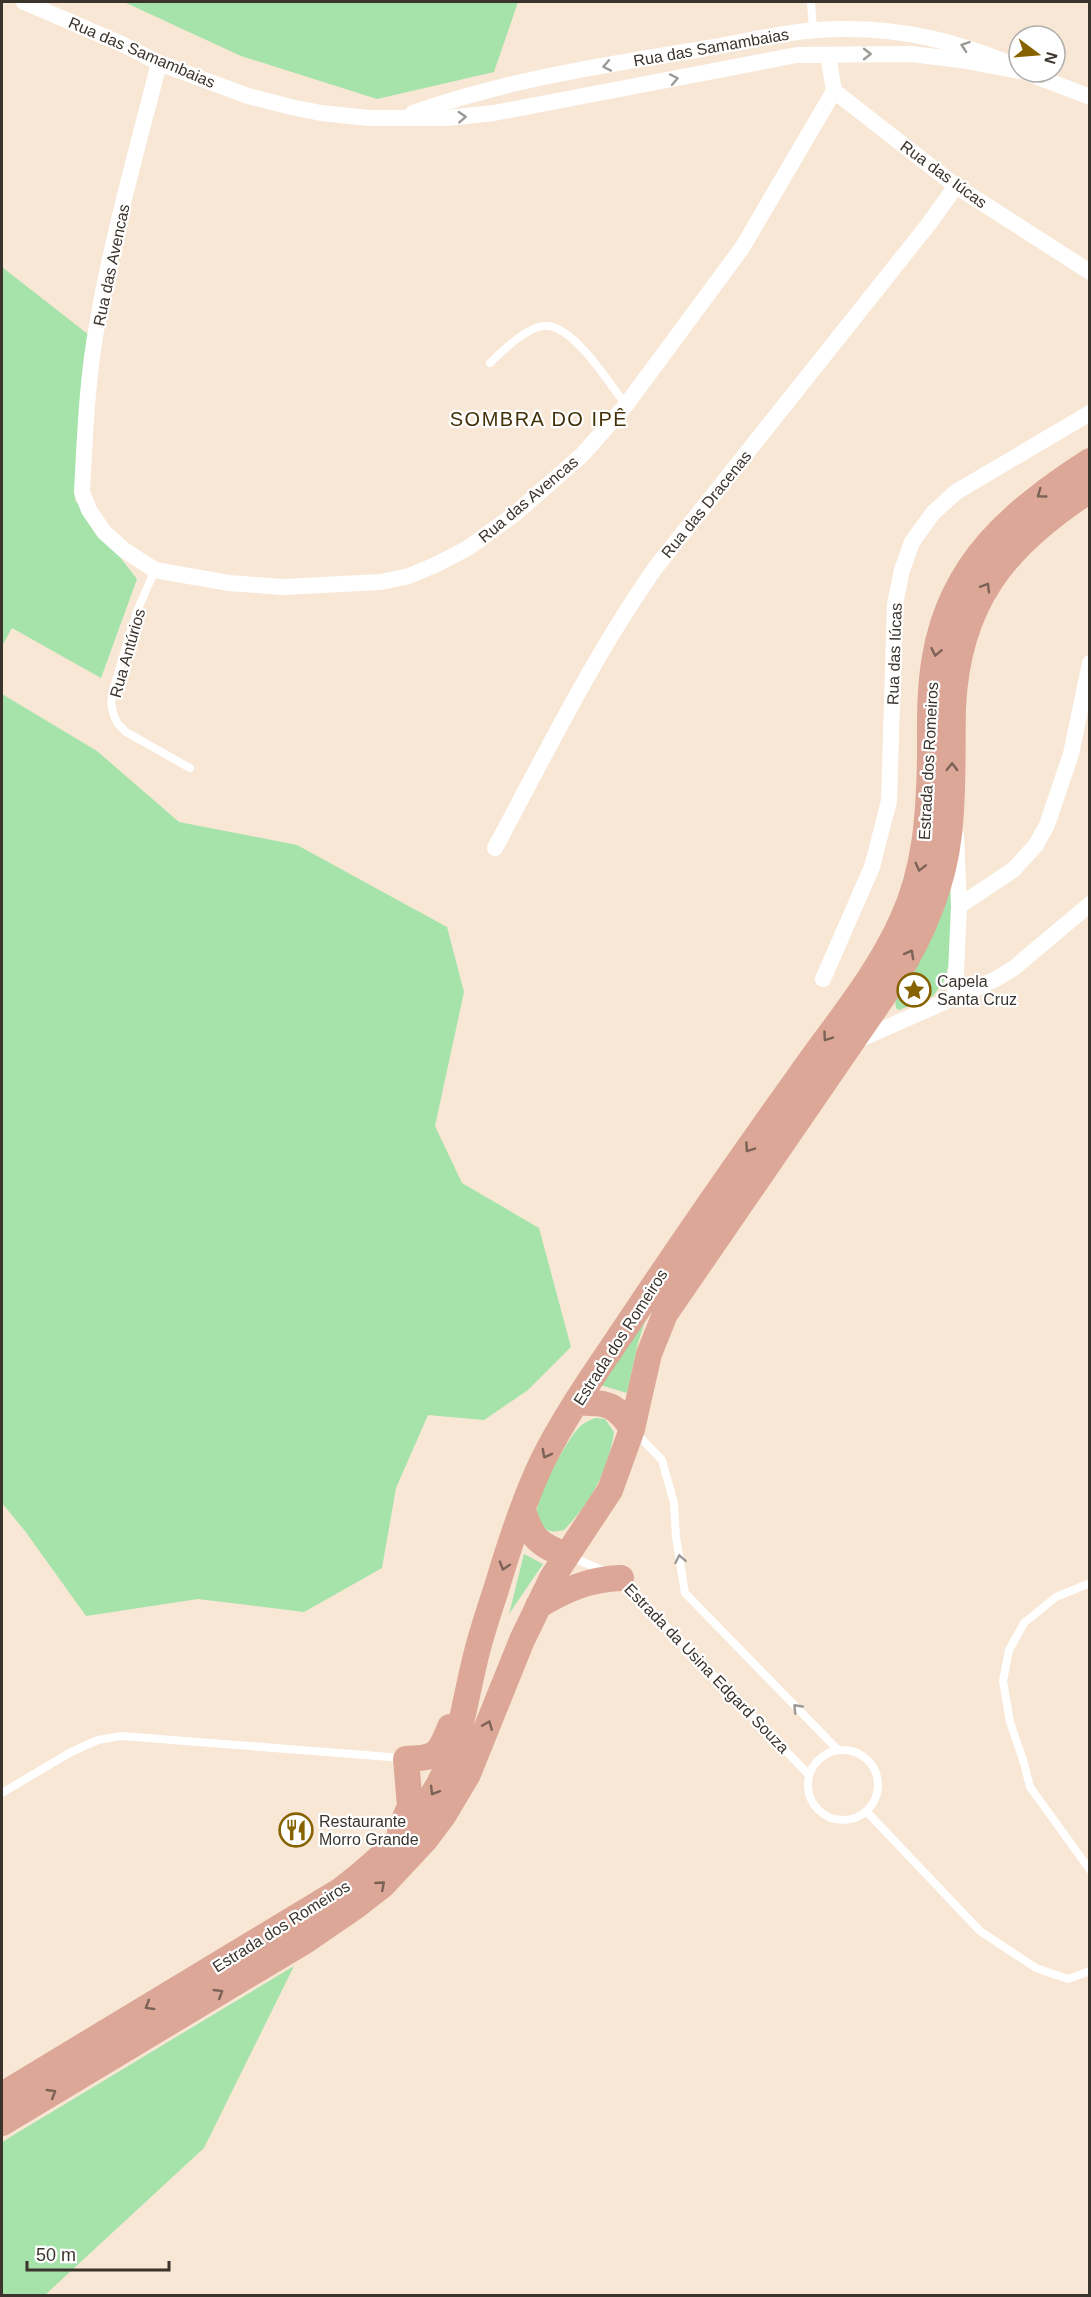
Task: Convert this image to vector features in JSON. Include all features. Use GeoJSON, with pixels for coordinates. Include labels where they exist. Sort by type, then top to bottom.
{"type":"FeatureCollection","features":[{"type":"Feature","properties":{"kind":"main road","name":"Estrada dos Romeiros"},"geometry":{"type":"LineString","coordinates":[[2,2095],[317,1906],[366,1871],[391,1848],[426,1805],[441,1780],[457,1736],[475,1656],[523,1510],[542,1462],[576,1404],[675,1254],[875,969],[907,908],[921,861],[929,803],[932,680],[935,653],[951,602],[978,555],[1001,528],[1035,498],[1089,461]]}},
{"type":"Feature","properties":{"kind":"main road","name":"Estrada dos Romeiros"},"geometry":{"type":"LineString","coordinates":[[2,2123],[305,1941],[356,1906],[383,1885],[425,1840],[443,1816],[476,1755],[538,1606],[566,1555],[610,1490],[632,1429],[649,1354],[665,1314],[899,973],[924,927],[936,897],[950,835],[955,682],[965,634],[974,612],[989,583],[1013,550],[1049,518],[1089,490]]}},
{"type":"Feature","properties":{"kind":"main road"},"geometry":{"type":"LineString","coordinates":[[576,1404],[601,1403],[614,1407],[623,1414],[632,1429]]}},
{"type":"Feature","properties":{"kind":"main road"},"geometry":{"type":"LineString","coordinates":[[523,1510],[527,1525],[538,1542],[566,1555]]}},
{"type":"Feature","properties":{"kind":"main road"},"geometry":{"type":"LineString","coordinates":[[538,1606],[581,1584],[599,1579],[621,1578]]}},
{"type":"Feature","properties":{"kind":"main road"},"geometry":{"type":"LineString","coordinates":[[391,1848],[408,1816],[410,1806],[406,1759],[428,1758],[443,1746],[475,1656]]}},
{"type":"Feature","properties":{"kind":"street","name":"Rua das Samambaias"},"geometry":{"type":"LineString","coordinates":[[24,2],[122,44],[159,63],[248,96],[321,113],[369,118],[447,117],[494,113],[797,55],[911,54],[1007,68]]}},
{"type":"Feature","properties":{"kind":"street","name":"Rua das Samambaias"},"geometry":{"type":"LineString","coordinates":[[403,117],[449,100],[503,87],[639,59],[813,30],[848,29],[915,34],[946,40],[1007,64]]}},
{"type":"Feature","properties":{"kind":"street"},"geometry":{"type":"LineString","coordinates":[[742,42],[747,64]]}},
{"type":"Feature","properties":{"kind":"street"},"geometry":{"type":"LineString","coordinates":[[828,55],[834,91]]}},
{"type":"Feature","properties":{"kind":"street","name":"Rua das Avencas"},"geometry":{"type":"LineString","coordinates":[[159,63],[109,263],[97,325],[90,368],[82,492],[89,510],[104,532],[124,550],[155,570],[229,583],[283,587],[381,582],[409,576],[435,565],[468,548],[516,513],[583,454],[626,405],[742,248],[834,91]]}},
{"type":"Feature","properties":{"kind":"street"},"geometry":{"type":"LineString","coordinates":[[1056,84],[1089,97]]}},
{"type":"Feature","properties":{"kind":"street","name":"Rua das Iúcas"},"geometry":{"type":"LineString","coordinates":[[834,91],[957,186],[1089,272]]}},
{"type":"Feature","properties":{"kind":"street","name":"Rua das Dracenas"},"geometry":{"type":"LineString","coordinates":[[495,848],[564,718],[628,606],[656,567],[957,186]]}},
{"type":"Feature","properties":{"kind":"street","name":"Rua das Iúcas"},"geometry":{"type":"LineString","coordinates":[[823,979],[872,867],[889,801],[895,604],[902,570],[912,542],[933,513],[956,492],[1089,413]]}},
{"type":"Feature","properties":{"kind":"street"},"geometry":{"type":"LineString","coordinates":[[959,906],[1013,870],[1036,845],[1047,825],[1071,754],[1089,663]]}},
{"type":"Feature","properties":{"kind":"street"},"geometry":{"type":"LineString","coordinates":[[952,804],[958,851],[959,906],[955,996]]}},
{"type":"Feature","properties":{"kind":"street"},"geometry":{"type":"LineString","coordinates":[[852,1043],[996,979],[1014,968],[1089,904]]}},
{"type":"Feature","properties":{"kind":"lane"},"geometry":{"type":"LineString","coordinates":[[811,2],[813,30]]}},
{"type":"Feature","properties":{"kind":"lane"},"geometry":{"type":"LineString","coordinates":[[490,363],[530,331],[544,326],[556,328],[570,336],[584,350],[626,405]]}},
{"type":"Feature","properties":{"kind":"lane","name":"Rua Antúrios"},"geometry":{"type":"LineString","coordinates":[[155,570],[137,611],[111,703],[118,724],[126,732],[190,768]]}},
{"type":"Feature","properties":{"kind":"lane"},"geometry":{"type":"LineString","coordinates":[[632,1429],[662,1460],[674,1503],[676,1537],[685,1593],[838,1750]]}},
{"type":"Feature","properties":{"kind":"lane","name":"Estrada da Usina Edgard Souza"},"geometry":{"type":"LineString","coordinates":[[566,1555],[621,1578],[809,1775]]}},
{"type":"Feature","properties":{"kind":"lane"},"geometry":{"type":"LineString","coordinates":[[1089,1583],[1056,1597],[1024,1623],[1009,1650],[1002,1681],[1010,1722],[1030,1787],[1089,1870]]}},
{"type":"Feature","properties":{"kind":"lane"},"geometry":{"type":"LineString","coordinates":[[2,1793],[51,1763],[89,1744],[122,1736],[406,1759]]}},
{"type":"Feature","properties":{"kind":"lane"},"geometry":{"type":"LineString","coordinates":[[848,1749],[867,1758],[878,1775],[878,1795],[874,1804],[858,1818],[849,1820],[829,1818],[813,1805],[808,1785],[813,1766],[829,1752],[838,1750],[848,1749]]}},
{"type":"Feature","properties":{"kind":"lane"},"geometry":{"type":"LineString","coordinates":[[867,1812],[980,1931],[1036,1968],[1068,1979],[1089,1971]]}},
{"type":"Feature","properties":{"kind":"green space"},"geometry":{"type":"Polygon","coordinates":[[[124,2],[518,2],[494,72],[377,99],[241,56],[124,2]]]}},
{"type":"Feature","properties":{"kind":"green space"},"geometry":{"type":"Polygon","coordinates":[[[2,267],[89,335],[75,500],[137,579],[101,678],[12,628],[2,646],[2,267]]]}},
{"type":"Feature","properties":{"kind":"green space"},"geometry":{"type":"Polygon","coordinates":[[[2,694],[97,751],[179,822],[297,845],[447,927],[464,992],[435,1126],[462,1183],[539,1228],[571,1347],[528,1390],[484,1420],[428,1415],[396,1488],[382,1568],[304,1612],[198,1599],[86,1616],[2,1503],[2,694]]]}},
{"type":"Feature","properties":{"kind":"green space"},"geometry":{"type":"Polygon","coordinates":[[[955,872],[950,961],[944,981],[933,996],[899,1010],[896,1008],[895,1000],[955,872]]]}},
{"type":"Feature","properties":{"kind":"green space"},"geometry":{"type":"Polygon","coordinates":[[[647,1315],[627,1393],[600,1385],[647,1315]]]}},
{"type":"Feature","properties":{"kind":"green space"},"geometry":{"type":"Polygon","coordinates":[[[596,1418],[605,1419],[614,1432],[603,1473],[590,1497],[564,1530],[547,1530],[538,1518],[537,1512],[546,1482],[576,1431],[585,1423],[596,1418]]]}},
{"type":"Feature","properties":{"kind":"green space"},"geometry":{"type":"Polygon","coordinates":[[[524,1554],[543,1564],[509,1614],[524,1554]]]}},
{"type":"Feature","properties":{"kind":"green space"},"geometry":{"type":"Polygon","coordinates":[[[294,1966],[204,2148],[45,2295],[2,2295],[2,2142],[294,1966]]]}},
{"type":"Feature","properties":{"kind":"place","name":"Capela Santa Cruz"},"geometry":{"type":"Point","coordinates":[914,990]}},
{"type":"Feature","properties":{"kind":"place","name":"Restaurante Morro Grande"},"geometry":{"type":"Point","coordinates":[296,1830]}},
{"type":"Feature","properties":{"kind":"district","name":"SOMBRA DO IPÊ"},"geometry":{"type":"Point","coordinates":[539,419]}}]}
